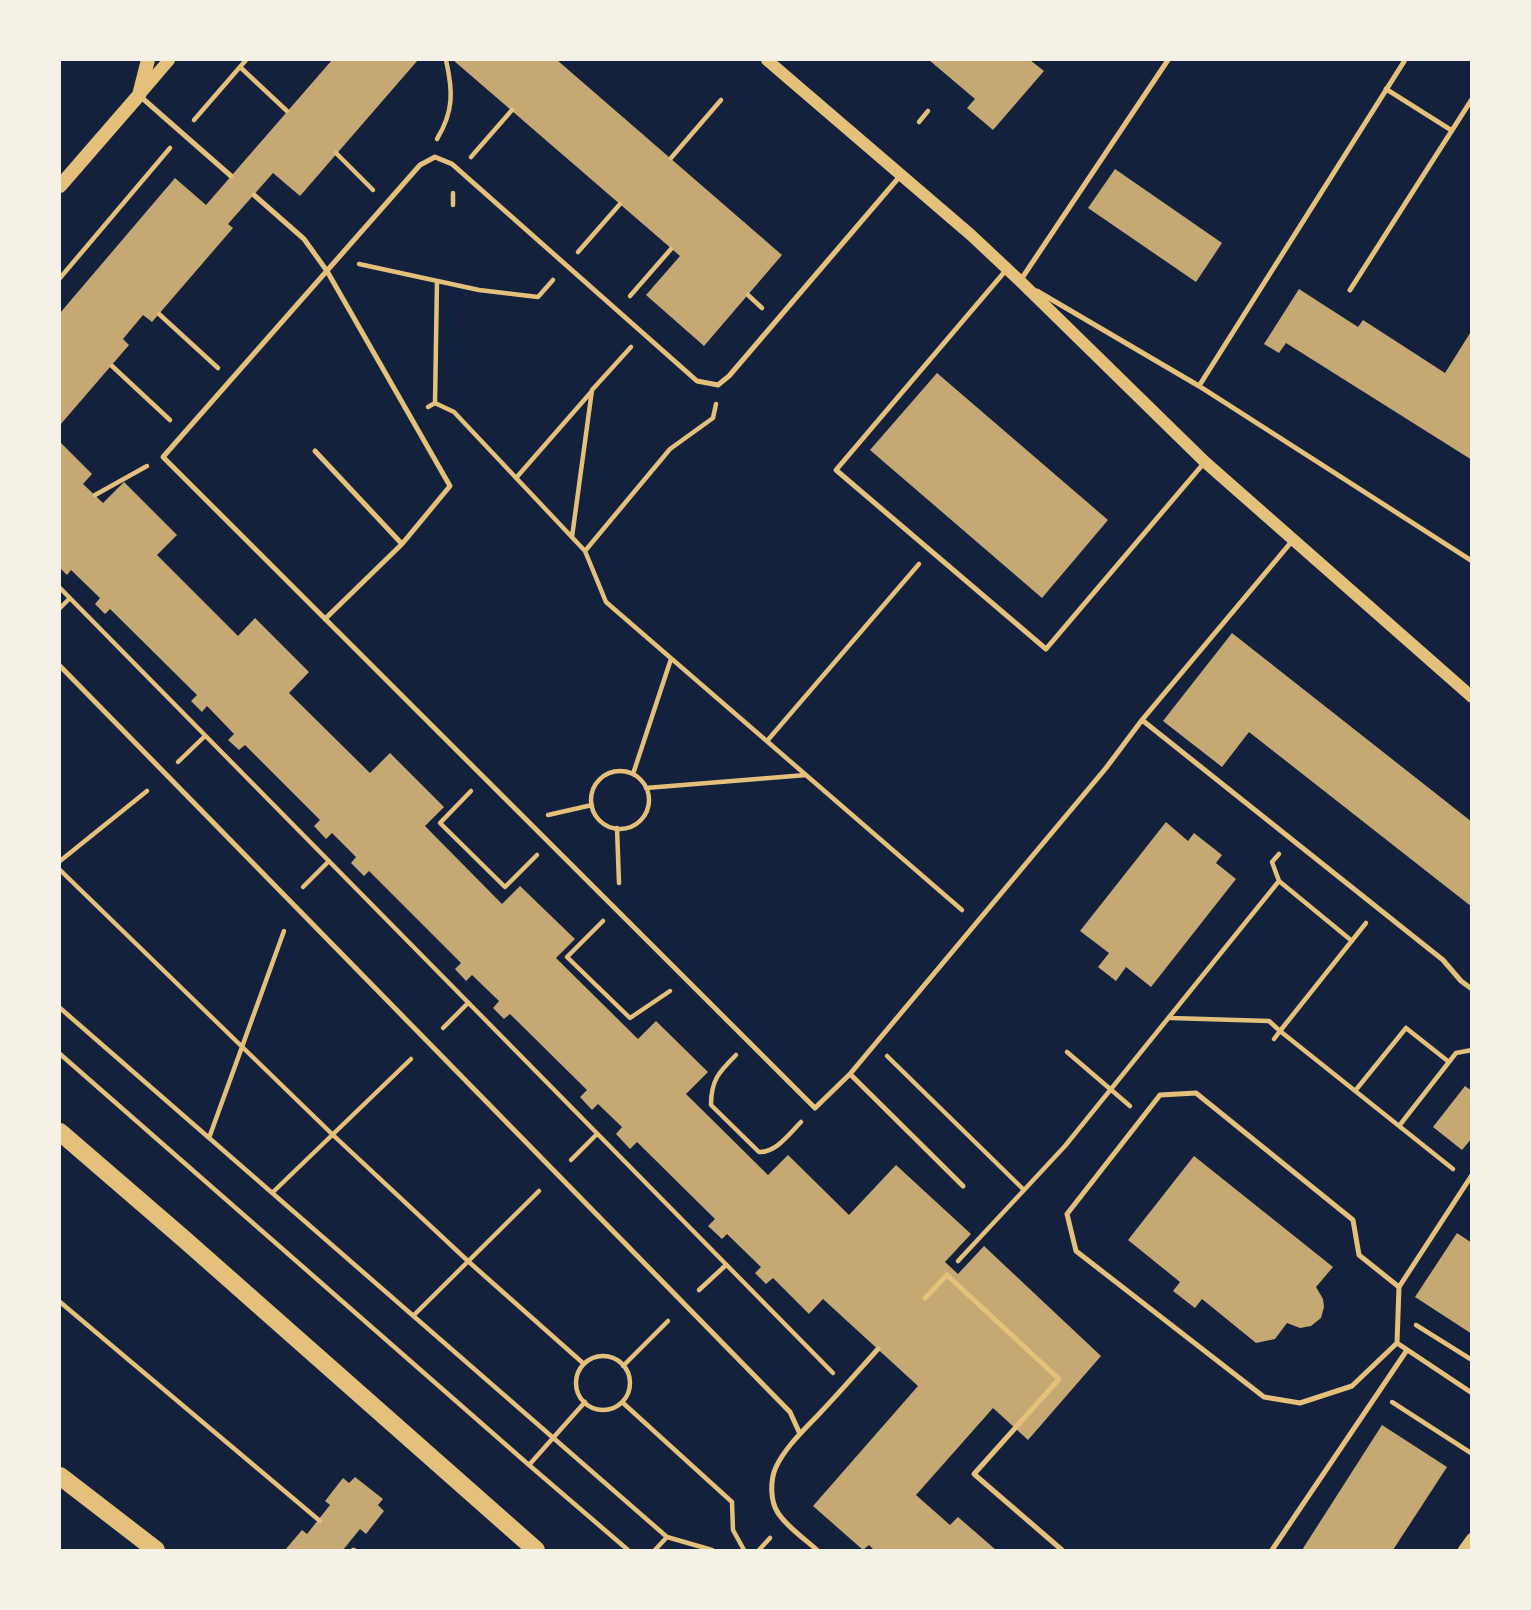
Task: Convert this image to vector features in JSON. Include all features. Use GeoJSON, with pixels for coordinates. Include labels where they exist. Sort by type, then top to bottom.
{"type":"FeatureCollection","features":[{"type":"Feature","properties":{"kind":"main road"},"geometry":{"type":"LineString","coordinates":[[60,187],[139,95],[148,60]]}},
{"type":"Feature","properties":{"kind":"main road"},"geometry":{"type":"LineString","coordinates":[[60,1132],[184,1238],[536,1550]]}},
{"type":"Feature","properties":{"kind":"main road"},"geometry":{"type":"LineString","coordinates":[[60,1476],[156,1550]]}},
{"type":"Feature","properties":{"kind":"street"},"geometry":{"type":"LineString","coordinates":[[139,95],[169,60]]}},
{"type":"Feature","properties":{"kind":"street"},"geometry":{"type":"LineString","coordinates":[[767,60],[1007,269],[1205,462],[1472,697]]}},
{"type":"Feature","properties":{"kind":"street"},"geometry":{"type":"LineString","coordinates":[[1464,1550],[1472,1539]]}},
{"type":"Feature","properties":{"kind":"lane"},"geometry":{"type":"LineString","coordinates":[[1168,60],[1020,281],[1199,386],[1472,561]]}},
{"type":"Feature","properties":{"kind":"lane"},"geometry":{"type":"LineString","coordinates":[[1199,386],[1405,60]]}},
{"type":"Feature","properties":{"kind":"lane"},"geometry":{"type":"LineString","coordinates":[[1386,89],[1451,130]]}},
{"type":"Feature","properties":{"kind":"lane"},"geometry":{"type":"LineString","coordinates":[[139,95],[231,176]]}},
{"type":"Feature","properties":{"kind":"lane"},"geometry":{"type":"LineString","coordinates":[[1350,290],[1472,99]]}},
{"type":"Feature","properties":{"kind":"lane"},"geometry":{"type":"LineString","coordinates":[[901,174],[729,376],[718,385],[697,381],[452,164],[435,158],[421,165],[163,457],[815,1108],[850,1074],[1293,540]]}},
{"type":"Feature","properties":{"kind":"lane"},"geometry":{"type":"LineString","coordinates":[[254,195],[304,239],[327,271],[450,486],[402,544],[324,619]]}},
{"type":"Feature","properties":{"kind":"lane"},"geometry":{"type":"LineString","coordinates":[[1007,269],[835,470],[1046,649],[1205,462]]}},
{"type":"Feature","properties":{"kind":"lane"},"geometry":{"type":"LineString","coordinates":[[314,450],[402,544]]}},
{"type":"Feature","properties":{"kind":"lane"},"geometry":{"type":"LineString","coordinates":[[60,666],[790,1412],[800,1434]]}},
{"type":"Feature","properties":{"kind":"lane"},"geometry":{"type":"LineString","coordinates":[[1142,720],[1443,960],[1461,981],[1472,989]]}},
{"type":"Feature","properties":{"kind":"lane"},"geometry":{"type":"LineString","coordinates":[[850,1074],[963,1186]]}},
{"type":"Feature","properties":{"kind":"lane"},"geometry":{"type":"LineString","coordinates":[[1398,1287],[1359,1255],[1353,1220],[1196,1093],[1160,1095],[1067,1214],[1076,1251],[1264,1397],[1300,1403],[1352,1386],[1397,1343],[1398,1287],[1472,1175]]}},
{"type":"Feature","properties":{"kind":"lane"},"geometry":{"type":"LineString","coordinates":[[925,1298],[947,1275],[1059,1379],[974,1474],[1062,1550]]}},
{"type":"Feature","properties":{"kind":"lane"},"geometry":{"type":"LineString","coordinates":[[1397,1343],[1472,1393]]}},
{"type":"Feature","properties":{"kind":"lane"},"geometry":{"type":"LineString","coordinates":[[817,1550],[778,1513],[773,1500],[775,1468],[800,1434],[878,1349]]}},
{"type":"Feature","properties":{"kind":"lane"},"geometry":{"type":"LineString","coordinates":[[1272,1550],[1407,1350]]}},
{"type":"Feature","properties":{"kind":"path"},"geometry":{"type":"LineString","coordinates":[[60,278],[246,60]]}},
{"type":"Feature","properties":{"kind":"path"},"geometry":{"type":"LineString","coordinates":[[421,165],[444,127],[450,109],[452,95],[446,60]]}},
{"type":"Feature","properties":{"kind":"path"},"geometry":{"type":"LineString","coordinates":[[240,66],[287,111]]}},
{"type":"Feature","properties":{"kind":"path"},"geometry":{"type":"LineString","coordinates":[[671,158],[721,100]]}},
{"type":"Feature","properties":{"kind":"path"},"geometry":{"type":"LineString","coordinates":[[459,170],[512,110]]}},
{"type":"Feature","properties":{"kind":"path"},"geometry":{"type":"LineString","coordinates":[[919,122],[928,111]]}},
{"type":"Feature","properties":{"kind":"path"},"geometry":{"type":"LineString","coordinates":[[336,153],[387,203]]}},
{"type":"Feature","properties":{"kind":"path"},"geometry":{"type":"LineString","coordinates":[[566,265],[620,204]]}},
{"type":"Feature","properties":{"kind":"path"},"geometry":{"type":"LineString","coordinates":[[618,310],[671,249]]}},
{"type":"Feature","properties":{"kind":"path"},"geometry":{"type":"LineString","coordinates":[[338,259],[479,290],[538,297],[546,288]]}},
{"type":"Feature","properties":{"kind":"path"},"geometry":{"type":"LineString","coordinates":[[435,403],[437,281]]}},
{"type":"Feature","properties":{"kind":"path"},"geometry":{"type":"LineString","coordinates":[[159,314],[231,380]]}},
{"type":"Feature","properties":{"kind":"path"},"geometry":{"type":"LineString","coordinates":[[516,478],[622,356]]}},
{"type":"Feature","properties":{"kind":"path"},"geometry":{"type":"LineString","coordinates":[[111,366],[184,433]]}},
{"type":"Feature","properties":{"kind":"path"},"geometry":{"type":"LineString","coordinates":[[572,537],[592,390]]}},
{"type":"Feature","properties":{"kind":"path"},"geometry":{"type":"LineString","coordinates":[[411,417],[435,403]]}},
{"type":"Feature","properties":{"kind":"path"},"geometry":{"type":"LineString","coordinates":[[435,403],[454,412],[585,551],[606,602],[976,922]]}},
{"type":"Feature","properties":{"kind":"path"},"geometry":{"type":"LineString","coordinates":[[585,551],[670,449],[713,418]]}},
{"type":"Feature","properties":{"kind":"path"},"geometry":{"type":"LineString","coordinates":[[95,495],[163,457]]}},
{"type":"Feature","properties":{"kind":"path"},"geometry":{"type":"LineString","coordinates":[[767,741],[930,551]]}},
{"type":"Feature","properties":{"kind":"path"},"geometry":{"type":"LineString","coordinates":[[60,588],[845,1385]]}},
{"type":"Feature","properties":{"kind":"path"},"geometry":{"type":"LineString","coordinates":[[60,608],[70,598]]}},
{"type":"Feature","properties":{"kind":"path"},"geometry":{"type":"LineString","coordinates":[[633,774],[671,659]]}},
{"type":"Feature","properties":{"kind":"path"},"geometry":{"type":"LineString","coordinates":[[177,763],[205,736]]}},
{"type":"Feature","properties":{"kind":"path"},"geometry":{"type":"LineString","coordinates":[[616,771],[633,774],[646,788],[648,808],[636,823],[627,828],[608,826],[595,814],[591,796],[594,787],[599,779],[607,774],[616,771]]}},
{"type":"Feature","properties":{"kind":"path"},"geometry":{"type":"LineString","coordinates":[[646,788],[806,775]]}},
{"type":"Feature","properties":{"kind":"path"},"geometry":{"type":"LineString","coordinates":[[484,778],[440,822],[505,887],[549,843]]}},
{"type":"Feature","properties":{"kind":"path"},"geometry":{"type":"LineString","coordinates":[[60,861],[147,791]]}},
{"type":"Feature","properties":{"kind":"path"},"geometry":{"type":"LineString","coordinates":[[526,820],[592,805]]}},
{"type":"Feature","properties":{"kind":"path"},"geometry":{"type":"LineString","coordinates":[[617,828],[618,910],[567,957],[630,1018],[686,979]]}},
{"type":"Feature","properties":{"kind":"path"},"geometry":{"type":"LineString","coordinates":[[300,890],[329,861]]}},
{"type":"Feature","properties":{"kind":"path"},"geometry":{"type":"LineString","coordinates":[[1272,862],[1279,881],[1352,941]]}},
{"type":"Feature","properties":{"kind":"path"},"geometry":{"type":"LineString","coordinates":[[60,870],[333,1135],[469,1262],[584,1364]]}},
{"type":"Feature","properties":{"kind":"path"},"geometry":{"type":"LineString","coordinates":[[951,1268],[1065,1146],[1279,881]]}},
{"type":"Feature","properties":{"kind":"path"},"geometry":{"type":"LineString","coordinates":[[209,1138],[284,931]]}},
{"type":"Feature","properties":{"kind":"path"},"geometry":{"type":"LineString","coordinates":[[1274,1039],[1359,932]]}},
{"type":"Feature","properties":{"kind":"path"},"geometry":{"type":"LineString","coordinates":[[440,1031],[468,1003]]}},
{"type":"Feature","properties":{"kind":"path"},"geometry":{"type":"LineString","coordinates":[[60,1008],[667,1537],[712,1550]]}},
{"type":"Feature","properties":{"kind":"path"},"geometry":{"type":"LineString","coordinates":[[1170,1018],[1269,1021],[1467,1181]]}},
{"type":"Feature","properties":{"kind":"path"},"geometry":{"type":"LineString","coordinates":[[1355,1091],[1406,1028],[1449,1062]]}},
{"type":"Feature","properties":{"kind":"path"},"geometry":{"type":"LineString","coordinates":[[749,1042],[719,1072],[711,1094],[711,1105],[759,1152],[766,1153],[815,1108]]}},
{"type":"Feature","properties":{"kind":"path"},"geometry":{"type":"LineString","coordinates":[[875,1044],[1024,1190]]}},
{"type":"Feature","properties":{"kind":"path"},"geometry":{"type":"LineString","coordinates":[[1399,1126],[1456,1053],[1472,1050]]}},
{"type":"Feature","properties":{"kind":"path"},"geometry":{"type":"LineString","coordinates":[[1066,1052],[1143,1116]]}},
{"type":"Feature","properties":{"kind":"path"},"geometry":{"type":"LineString","coordinates":[[60,1055],[628,1550]]}},
{"type":"Feature","properties":{"kind":"path"},"geometry":{"type":"LineString","coordinates":[[272,1193],[411,1059]]}},
{"type":"Feature","properties":{"kind":"path"},"geometry":{"type":"LineString","coordinates":[[568,1163],[597,1134]]}},
{"type":"Feature","properties":{"kind":"path"},"geometry":{"type":"LineString","coordinates":[[413,1316],[539,1191]]}},
{"type":"Feature","properties":{"kind":"path"},"geometry":{"type":"LineString","coordinates":[[696,1293],[726,1265]]}},
{"type":"Feature","properties":{"kind":"path"},"geometry":{"type":"LineString","coordinates":[[60,1301],[320,1521]]}},
{"type":"Feature","properties":{"kind":"path"},"geometry":{"type":"LineString","coordinates":[[1398,1313],[1472,1360]]}},
{"type":"Feature","properties":{"kind":"path"},"geometry":{"type":"LineString","coordinates":[[623,1366],[668,1321]]}},
{"type":"Feature","properties":{"kind":"path"},"geometry":{"type":"LineString","coordinates":[[600,1357],[617,1360],[628,1373],[629,1388],[622,1402],[607,1410],[599,1410],[584,1402],[576,1388],[576,1379],[584,1364],[600,1357]]}},
{"type":"Feature","properties":{"kind":"path"},"geometry":{"type":"LineString","coordinates":[[1378,1393],[1471,1453]]}},
{"type":"Feature","properties":{"kind":"path"},"geometry":{"type":"LineString","coordinates":[[529,1465],[584,1402]]}},
{"type":"Feature","properties":{"kind":"path"},"geometry":{"type":"LineString","coordinates":[[622,1402],[732,1502],[733,1530],[744,1550]]}},
{"type":"Feature","properties":{"kind":"path"},"geometry":{"type":"LineString","coordinates":[[655,1550],[667,1537]]}},
{"type":"Feature","properties":{"kind":"path"},"geometry":{"type":"LineString","coordinates":[[759,1550],[770,1538]]}},
{"type":"Feature","properties":{"kind":"building"},"geometry":{"type":"Polygon","coordinates":[[[332,60],[418,60],[300,196],[273,173],[228,224],[233,228],[152,322],[143,315],[123,339],[129,345],[60,425],[60,313],[175,178],[206,205],[332,60]]]}},
{"type":"Feature","properties":{"kind":"building"},"geometry":{"type":"Polygon","coordinates":[[[453,60],[557,60],[782,255],[704,346],[646,295],[680,256],[453,60]]]}},
{"type":"Feature","properties":{"kind":"building"},"geometry":{"type":"Polygon","coordinates":[[[929,60],[1030,60],[1044,71],[993,130],[967,108],[975,99],[929,60]]]}},
{"type":"Feature","properties":{"kind":"building"},"geometry":{"type":"Polygon","coordinates":[[[1115,169],[1222,243],[1196,282],[1088,208],[1115,169]]]}},
{"type":"Feature","properties":{"kind":"building"},"geometry":{"type":"Polygon","coordinates":[[[1299,289],[1358,327],[1363,320],[1445,373],[1472,330],[1472,460],[1286,343],[1279,353],[1264,344],[1299,289]]]}},
{"type":"Feature","properties":{"kind":"building"},"geometry":{"type":"Polygon","coordinates":[[[937,373],[1108,520],[1042,598],[870,450],[937,373]]]}},
{"type":"Feature","properties":{"kind":"building"},"geometry":{"type":"Polygon","coordinates":[[[60,442],[92,474],[83,484],[103,503],[124,482],[177,535],[157,555],[238,636],[255,618],[309,672],[289,693],[370,773],[390,753],[444,807],[425,826],[502,904],[520,886],[575,939],[556,958],[638,1039],[656,1021],[708,1072],[686,1094],[768,1175],[788,1155],[849,1215],[896,1165],[971,1234],[945,1262],[958,1274],[984,1246],[1101,1356],[1028,1440],[993,1408],[916,1495],[950,1525],[958,1517],[996,1550],[874,1550],[869,1545],[863,1550],[813,1506],[918,1386],[823,1299],[809,1314],[773,1278],[766,1284],[755,1273],[761,1267],[727,1234],[722,1239],[708,1226],[715,1219],[637,1142],[630,1149],[616,1134],[622,1127],[598,1104],[592,1110],[580,1097],[587,1090],[510,1014],[504,1019],[493,1008],[499,1001],[472,975],[466,981],[455,969],[461,963],[369,871],[364,876],[351,863],[356,857],[332,833],[326,839],[314,826],[320,820],[245,745],[239,750],[228,740],[234,734],[207,706],[202,712],[191,701],[197,695],[110,609],[105,614],[95,604],[100,598],[71,570],[67,575],[60,568],[60,442]]]}},
{"type":"Feature","properties":{"kind":"building"},"geometry":{"type":"Polygon","coordinates":[[[1232,633],[1472,822],[1472,907],[1249,732],[1222,767],[1163,721],[1232,633]]]}},
{"type":"Feature","properties":{"kind":"building"},"geometry":{"type":"Polygon","coordinates":[[[1166,822],[1188,841],[1194,833],[1222,855],[1216,863],[1236,879],[1151,987],[1126,967],[1116,981],[1098,967],[1109,953],[1080,931],[1166,822]]]}},
{"type":"Feature","properties":{"kind":"building"},"geometry":{"type":"Polygon","coordinates":[[[1465,1086],[1472,1091],[1472,1138],[1462,1150],[1433,1127],[1465,1086]]]}},
{"type":"Feature","properties":{"kind":"building"},"geometry":{"type":"Polygon","coordinates":[[[1194,1156],[1333,1267],[1316,1287],[1324,1307],[1321,1318],[1311,1326],[1300,1328],[1287,1323],[1275,1339],[1256,1343],[1202,1299],[1195,1308],[1173,1291],[1180,1282],[1128,1240],[1194,1156]]]}},
{"type":"Feature","properties":{"kind":"building"},"geometry":{"type":"Polygon","coordinates":[[[1457,1233],[1472,1243],[1472,1334],[1415,1297],[1457,1233]]]}},
{"type":"Feature","properties":{"kind":"building"},"geometry":{"type":"Polygon","coordinates":[[[1382,1425],[1447,1467],[1393,1550],[1302,1550],[1382,1425]]]}},
{"type":"Feature","properties":{"kind":"building"},"geometry":{"type":"Polygon","coordinates":[[[355,1477],[383,1499],[378,1505],[384,1511],[366,1534],[360,1529],[343,1550],[285,1550],[302,1530],[307,1534],[330,1505],[325,1501],[343,1478],[349,1483],[355,1477]]]}}]}
